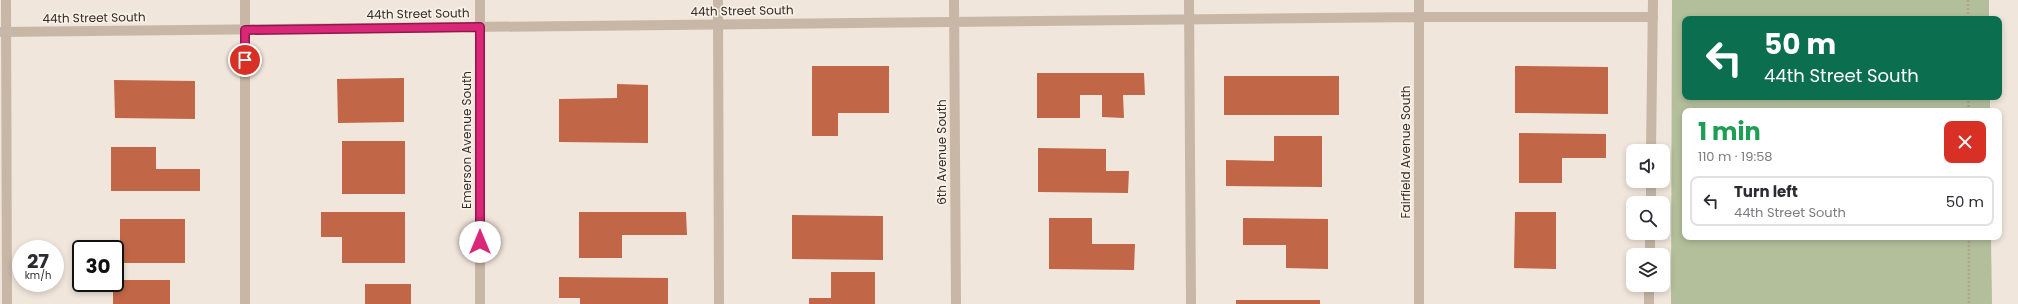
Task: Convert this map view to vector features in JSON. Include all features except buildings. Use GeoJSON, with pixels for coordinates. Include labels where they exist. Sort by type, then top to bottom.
{"type":"FeatureCollection","features":[{"type":"Feature","properties":{"kind":"street"},"geometry":{"type":"LineString","coordinates":[[6,0],[3,32],[7,304]]}},
{"type":"Feature","properties":{"kind":"street"},"geometry":{"type":"LineString","coordinates":[[245,0],[245,304]]}},
{"type":"Feature","properties":{"kind":"street","name":"Emerson Avenue South"},"geometry":{"type":"LineString","coordinates":[[480,0],[480,304]]}},
{"type":"Feature","properties":{"kind":"street"},"geometry":{"type":"LineString","coordinates":[[718,0],[719,304]]}},
{"type":"Feature","properties":{"kind":"street","name":"6th Avenue South"},"geometry":{"type":"LineString","coordinates":[[954,0],[956,304]]}},
{"type":"Feature","properties":{"kind":"street"},"geometry":{"type":"LineString","coordinates":[[1189,0],[1191,304]]}},
{"type":"Feature","properties":{"kind":"street","name":"Fairfield Avenue South"},"geometry":{"type":"LineString","coordinates":[[1419,0],[1419,304]]}},
{"type":"Feature","properties":{"kind":"street"},"geometry":{"type":"LineString","coordinates":[[1651,144],[1653,0]]}},
{"type":"Feature","properties":{"kind":"street","name":"44th Street South"},"geometry":{"type":"LineString","coordinates":[[3,32],[1419,16],[1653,17]]}},
{"type":"Feature","properties":{"kind":"street"},"geometry":{"type":"LineString","coordinates":[[1649,304],[1650,292]]}},
{"type":"Feature","properties":{"kind":"path"},"geometry":{"type":"LineString","coordinates":[[1968,0],[1968,16]]}},
{"type":"Feature","properties":{"kind":"path"},"geometry":{"type":"LineString","coordinates":[[1969,240],[1969,304]]}},
{"type":"Feature","properties":{"kind":"green space"},"geometry":{"type":"Polygon","coordinates":[[[1672,0],[1989,0],[1989,16],[1682,16],[1682,100],[1990,100],[1990,108],[1682,108],[1682,240],[1991,240],[1992,304],[1671,304],[1672,0]]]}},
{"type":"Feature","properties":{"kind":"route"},"geometry":{"type":"LineString","coordinates":[[245,60],[245,30],[480,27],[480,242]]}}]}
